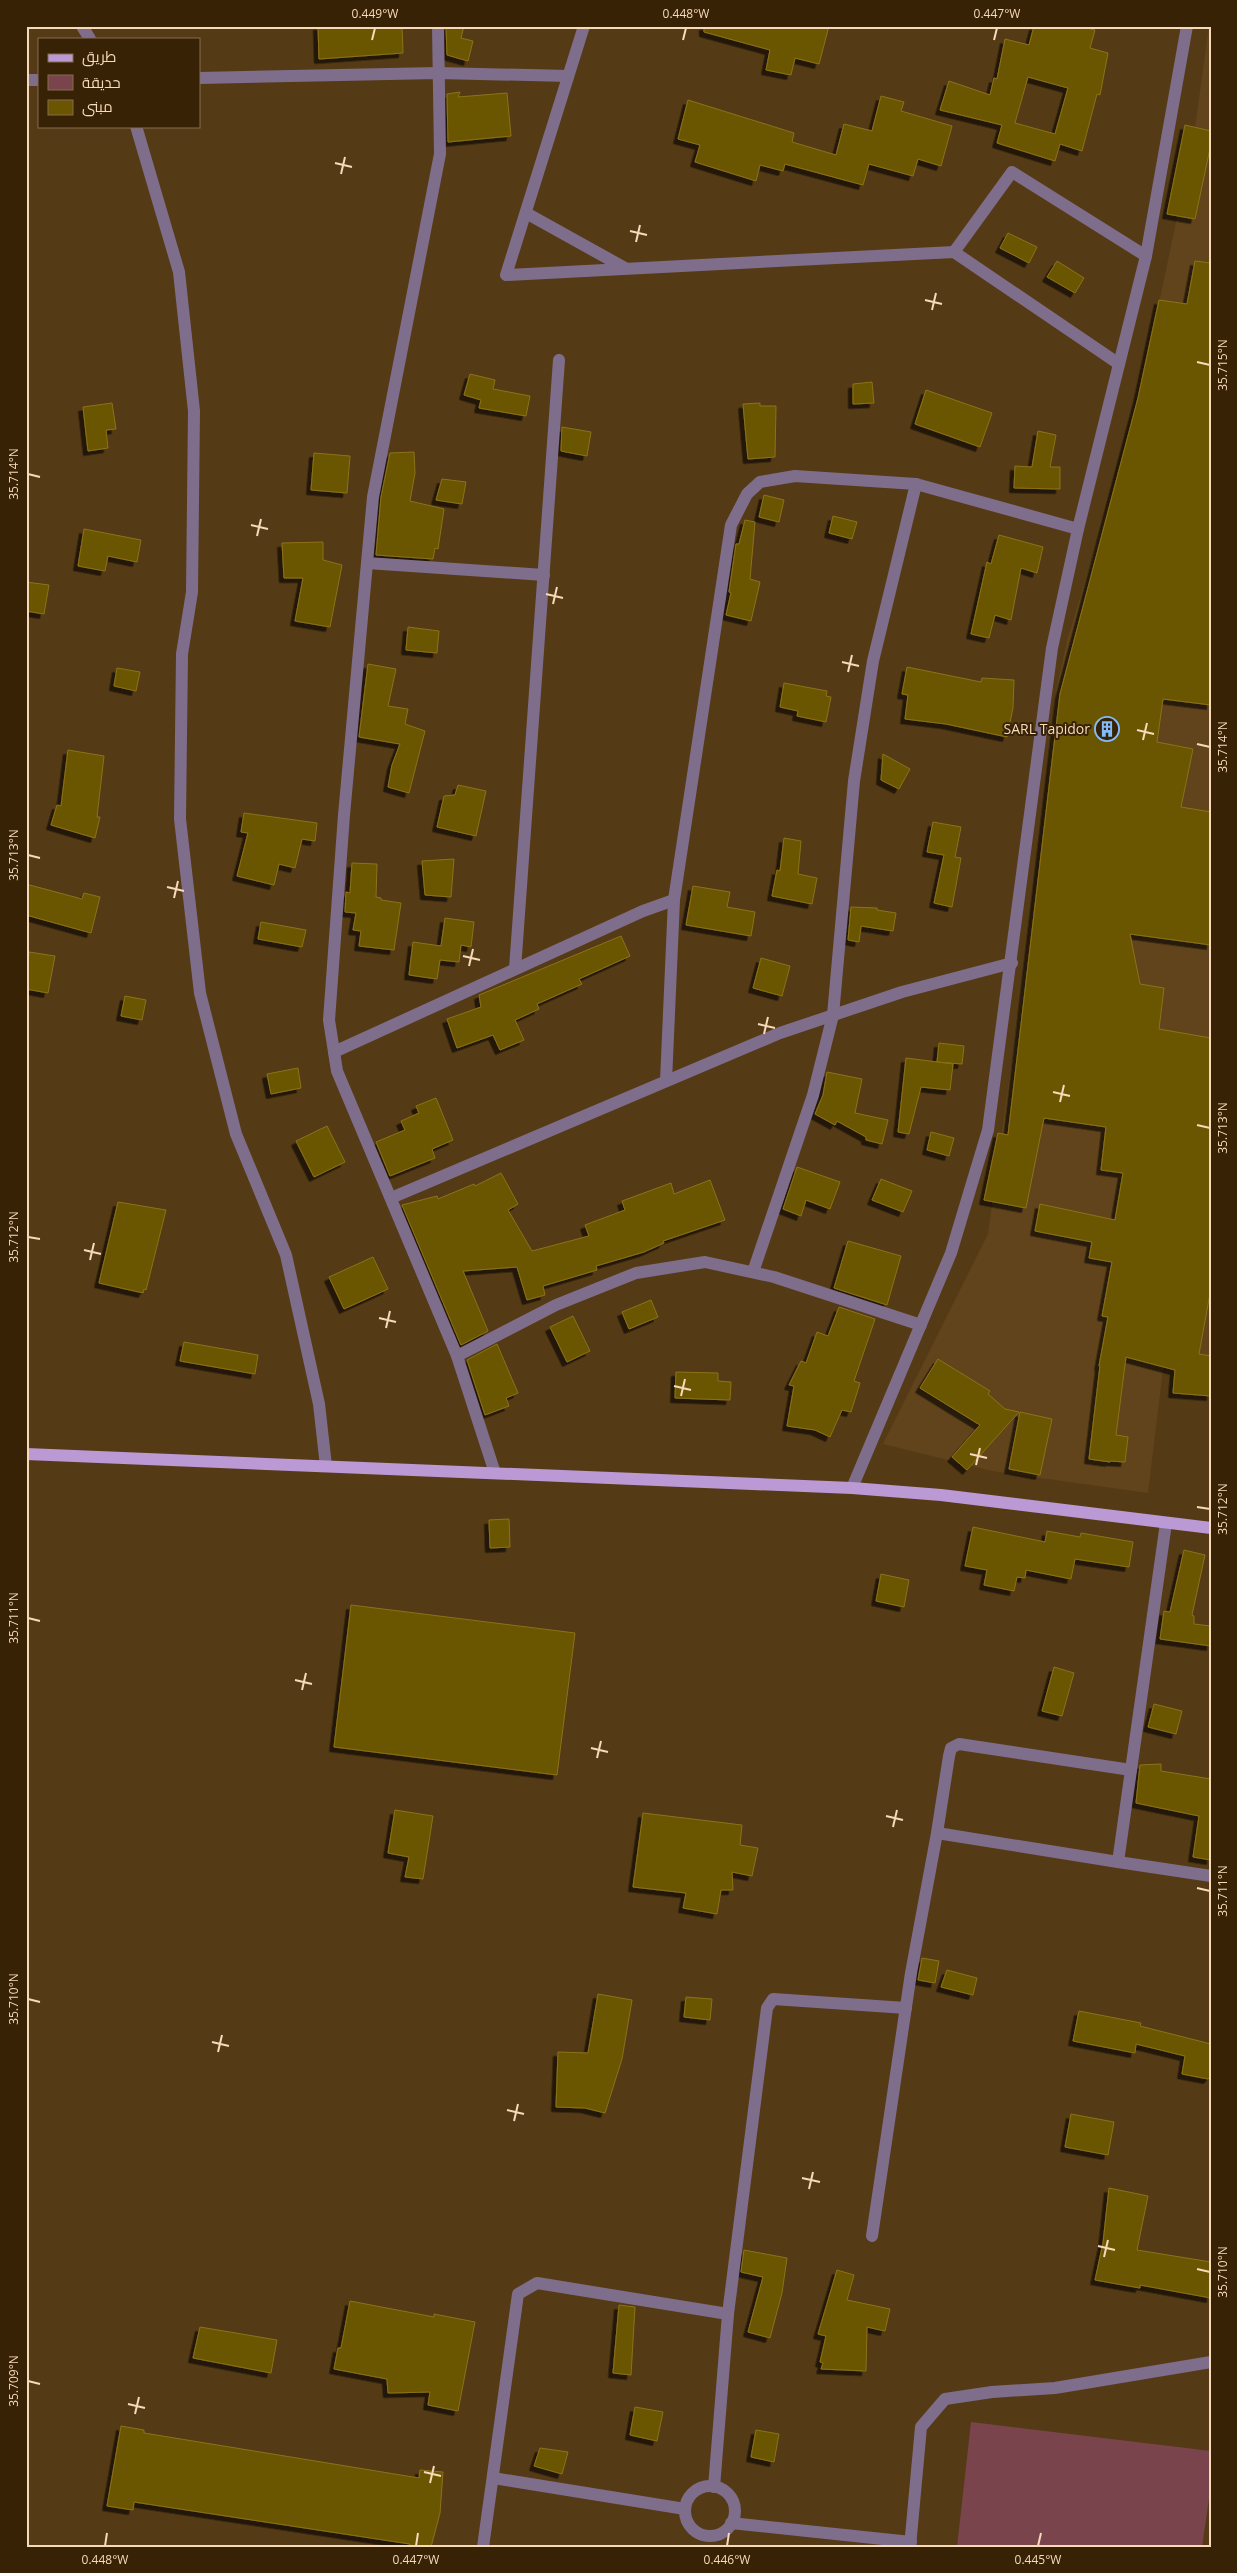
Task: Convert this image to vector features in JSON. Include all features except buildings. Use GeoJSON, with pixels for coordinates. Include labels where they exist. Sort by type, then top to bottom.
{"type":"FeatureCollection","features":[{"type":"Feature","properties":{"kind":"main road"},"geometry":{"type":"LineString","coordinates":[[26,1454],[852,1488],[941,1495],[1211,1528]]}},
{"type":"Feature","properties":{"kind":"street"},"geometry":{"type":"LineString","coordinates":[[82,26],[89,38]]}},
{"type":"Feature","properties":{"kind":"street"},"geometry":{"type":"LineString","coordinates":[[438,26],[440,154],[373,497],[344,815],[329,1020],[337,1071],[457,1356],[495,1473]]}},
{"type":"Feature","properties":{"kind":"street"},"geometry":{"type":"LineString","coordinates":[[584,26],[506,275],[954,252],[1119,364]]}},
{"type":"Feature","properties":{"kind":"street"},"geometry":{"type":"LineString","coordinates":[[852,1488],[951,1253],[988,1130],[1012,963],[1052,648],[1078,529],[1146,256],[1187,26]]}},
{"type":"Feature","properties":{"kind":"street"},"geometry":{"type":"LineString","coordinates":[[200,78],[438,72],[568,76]]}},
{"type":"Feature","properties":{"kind":"street"},"geometry":{"type":"LineString","coordinates":[[137,128],[179,272],[194,411],[192,592],[182,654],[180,819],[200,993],[236,1134],[286,1255],[319,1404],[326,1466]]}},
{"type":"Feature","properties":{"kind":"street"},"geometry":{"type":"LineString","coordinates":[[954,252],[1012,172],[1146,256]]}},
{"type":"Feature","properties":{"kind":"street"},"geometry":{"type":"LineString","coordinates":[[526,213],[626,269]]}},
{"type":"Feature","properties":{"kind":"street"},"geometry":{"type":"LineString","coordinates":[[515,969],[559,360]]}},
{"type":"Feature","properties":{"kind":"street"},"geometry":{"type":"LineString","coordinates":[[666,1081],[674,900],[731,525],[746,494],[760,482],[795,476],[916,484],[1078,529]]}},
{"type":"Feature","properties":{"kind":"street"},"geometry":{"type":"LineString","coordinates":[[753,1272],[813,1095],[833,1015],[854,781],[873,661],[916,484]]}},
{"type":"Feature","properties":{"kind":"street"},"geometry":{"type":"LineString","coordinates":[[367,563],[544,576]]}},
{"type":"Feature","properties":{"kind":"street"},"geometry":{"type":"LineString","coordinates":[[334,1052],[515,969],[674,900]]}},
{"type":"Feature","properties":{"kind":"street"},"geometry":{"type":"LineString","coordinates":[[391,1198],[780,1033],[902,992],[1012,963]]}},
{"type":"Feature","properties":{"kind":"street"},"geometry":{"type":"LineString","coordinates":[[457,1356],[556,1305],[636,1273],[705,1262],[774,1276],[921,1325]]}},
{"type":"Feature","properties":{"kind":"street"},"geometry":{"type":"LineString","coordinates":[[1118,1862],[1166,1523]]}},
{"type":"Feature","properties":{"kind":"street"},"geometry":{"type":"LineString","coordinates":[[872,2236],[906,2008],[949,1756],[952,1748],[959,1744],[1131,1770]]}},
{"type":"Feature","properties":{"kind":"street"},"geometry":{"type":"LineString","coordinates":[[937,1832],[1211,1876]]}},
{"type":"Feature","properties":{"kind":"street"},"geometry":{"type":"LineString","coordinates":[[714,2487],[728,2314],[767,2008],[773,1999],[906,2008]]}},
{"type":"Feature","properties":{"kind":"street"},"geometry":{"type":"LineString","coordinates":[[483,2547],[518,2294],[537,2283],[728,2314]]}},
{"type":"Feature","properties":{"kind":"street"},"geometry":{"type":"LineString","coordinates":[[732,2523],[911,2544],[922,2427],[945,2399],[992,2392],[1055,2388],[1211,2362]]}},
{"type":"Feature","properties":{"kind":"street"},"geometry":{"type":"LineString","coordinates":[[493,2478],[685,2509]]}},
{"type":"Feature","properties":{"kind":"street"},"geometry":{"type":"LineString","coordinates":[[714,2487],[727,2493],[733,2502],[735,2513],[732,2523],[724,2532],[707,2541],[686,2520],[685,2509],[688,2498],[696,2490],[714,2487]]}},
{"type":"Feature","properties":{"kind":"shaded area"},"geometry":{"type":"Polygon","coordinates":[[[1209,26],[1211,1371],[1164,1361],[1148,1493],[992,1471],[883,1444],[988,1234],[1041,847],[1056,691],[1067,641],[1138,405],[1194,135],[1209,26]]]}},
{"type":"Feature","properties":{"kind":"green space"},"geometry":{"type":"Polygon","coordinates":[[[971,2422],[1211,2451],[1211,2485],[1202,2547],[957,2547],[971,2422]]]}},
{"type":"Feature","properties":{"kind":"place","name":"SARL Tapidor"},"geometry":{"type":"Point","coordinates":[1107,729]}}]}
